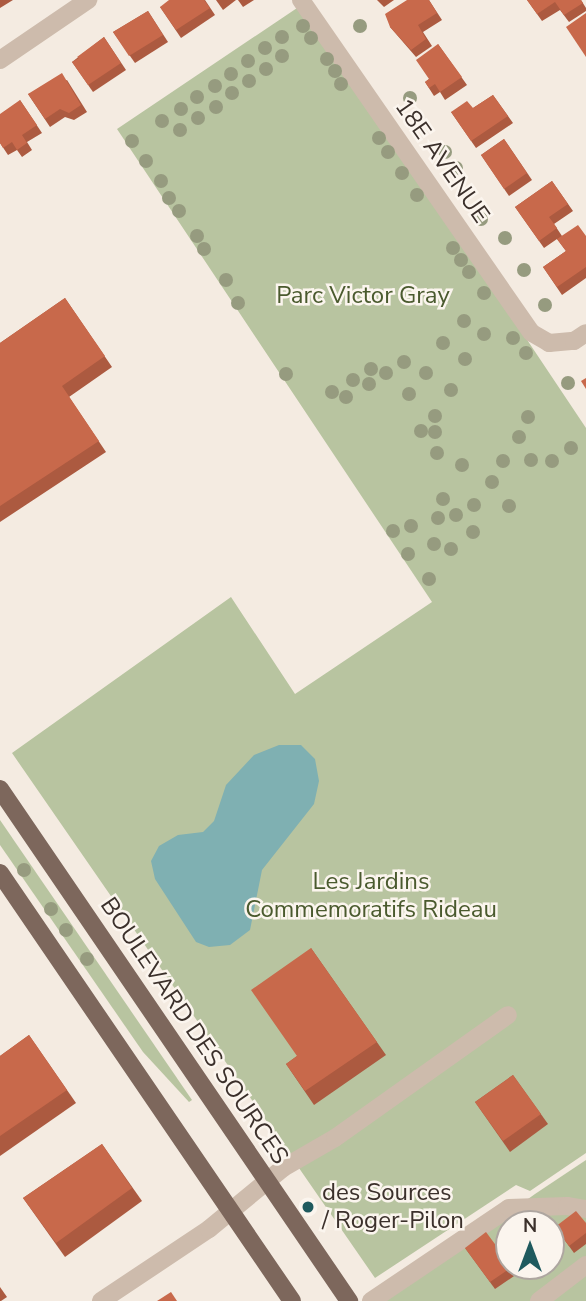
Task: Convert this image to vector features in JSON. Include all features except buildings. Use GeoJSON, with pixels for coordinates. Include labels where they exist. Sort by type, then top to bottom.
{"type":"FeatureCollection","features":[{"type":"Feature","properties":{"kind":"main road","name":"BOULEVARD DES SOURCES"},"geometry":{"type":"LineString","coordinates":[[0,789],[349,1301]]}},
{"type":"Feature","properties":{"kind":"main road"},"geometry":{"type":"LineString","coordinates":[[0,873],[292,1301]]}},
{"type":"Feature","properties":{"kind":"street"},"geometry":{"type":"LineString","coordinates":[[0,60],[88,0]]}},
{"type":"Feature","properties":{"kind":"street","name":"18E AVENUE"},"geometry":{"type":"LineString","coordinates":[[301,0],[532,333],[549,343],[574,341],[586,333]]}},
{"type":"Feature","properties":{"kind":"street"},"geometry":{"type":"LineString","coordinates":[[101,1301],[231,1212],[291,1162],[335,1138],[508,1015]]}},
{"type":"Feature","properties":{"kind":"street"},"geometry":{"type":"LineString","coordinates":[[371,1301],[509,1208],[567,1206],[586,1209]]}},
{"type":"Feature","properties":{"kind":"street"},"geometry":{"type":"LineString","coordinates":[[539,1301],[586,1265]]}},
{"type":"Feature","properties":{"kind":"green space","name":"Les Jardins Commemoratifs Rideau"},"geometry":{"type":"Polygon","coordinates":[[[303,4],[586,428],[586,1153],[530,1191],[516,1185],[375,1278],[12,753],[231,597],[295,694],[432,602],[117,129],[303,4]]]}},
{"type":"Feature","properties":{"kind":"green space"},"geometry":{"type":"Polygon","coordinates":[[[0,820],[192,1100],[189,1102],[143,1052],[0,845],[0,820]]]}},
{"type":"Feature","properties":{"kind":"green space"},"geometry":{"type":"Polygon","coordinates":[[[586,1160],[586,1301],[384,1301],[495,1222],[495,1280],[565,1280],[565,1210],[512,1210],[586,1160]]]}},
{"type":"Feature","properties":{"kind":"water"},"geometry":{"type":"Polygon","coordinates":[[[279,745],[301,745],[315,759],[319,781],[314,804],[262,870],[250,930],[230,945],[209,947],[196,942],[155,879],[151,861],[159,846],[178,835],[203,832],[214,821],[226,785],[254,755],[279,745]]]}},
{"type":"Feature","properties":{"kind":"place","name":"des Sources / Roger-Pilon"},"geometry":{"type":"Point","coordinates":[308,1207]}},
{"type":"Feature","properties":{"kind":"park label","name":"Parc Victor Gray"},"geometry":{"type":"Point","coordinates":[363,296]}}]}
